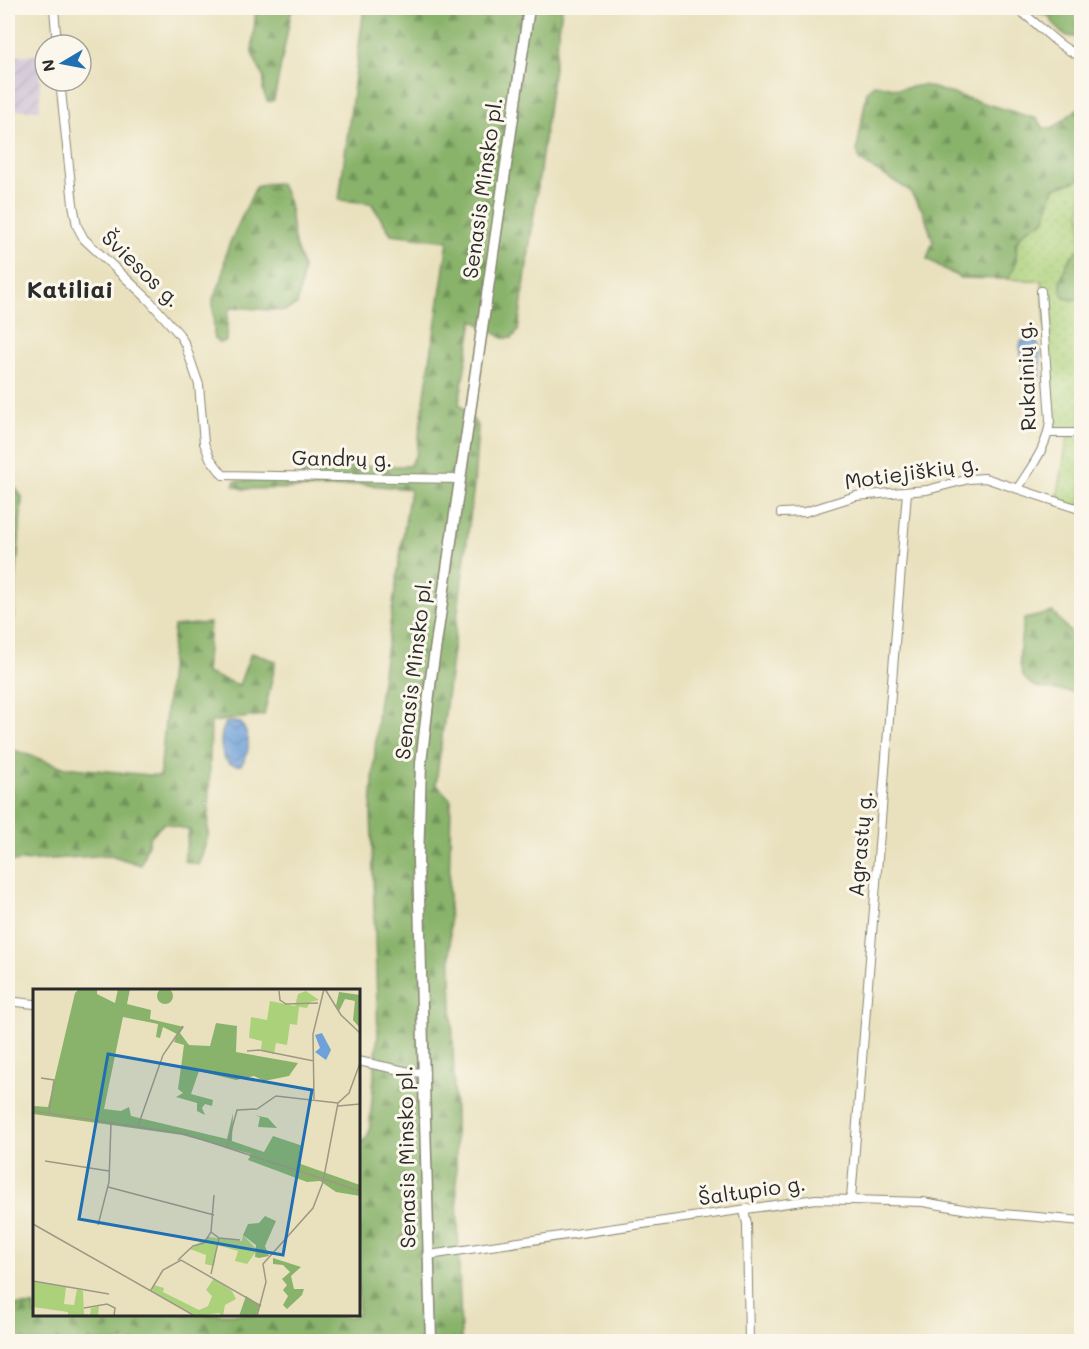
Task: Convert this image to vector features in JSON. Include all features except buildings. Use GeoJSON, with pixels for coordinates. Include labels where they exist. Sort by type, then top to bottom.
{"type":"FeatureCollection","features":[{"type":"Feature","properties":{"kind":"main road","name":"Senasis Minsko pl."},"geometry":{"type":"LineString","coordinates":[[431,1341],[418,860],[421,763],[431,678],[529,8]]}},
{"type":"Feature","properties":{"kind":"street"},"geometry":{"type":"LineString","coordinates":[[54,8],[56,33]]}},
{"type":"Feature","properties":{"kind":"street"},"geometry":{"type":"LineString","coordinates":[[1016,8],[1055,41],[1082,57]]}},
{"type":"Feature","properties":{"kind":"street","name":"Šviesos g."},"geometry":{"type":"LineString","coordinates":[[61,93],[77,225],[84,239],[147,298],[179,334],[199,385],[204,443],[210,458],[223,475]]}},
{"type":"Feature","properties":{"kind":"street","name":"Rukainių g."},"geometry":{"type":"LineString","coordinates":[[1018,488],[1046,443],[1049,433],[1041,291]]}},
{"type":"Feature","properties":{"kind":"street"},"geometry":{"type":"LineString","coordinates":[[1049,433],[1082,433]]}},
{"type":"Feature","properties":{"kind":"street","name":"Gandrų g."},"geometry":{"type":"LineString","coordinates":[[223,475],[460,479]]}},
{"type":"Feature","properties":{"kind":"street","name":"Motiejiškių g."},"geometry":{"type":"LineString","coordinates":[[781,513],[805,512],[856,496],[927,490],[969,479],[985,478],[1082,510]]}},
{"type":"Feature","properties":{"kind":"street","name":"Agrastų g."},"geometry":{"type":"LineString","coordinates":[[850,1199],[907,492]]}},
{"type":"Feature","properties":{"kind":"street"},"geometry":{"type":"LineString","coordinates":[[8,1002],[33,1004]]}},
{"type":"Feature","properties":{"kind":"street"},"geometry":{"type":"LineString","coordinates":[[360,1061],[425,1073]]}},
{"type":"Feature","properties":{"kind":"street","name":"Šaltupio g."},"geometry":{"type":"LineString","coordinates":[[429,1255],[816,1199],[923,1202],[980,1212],[1082,1221]]}},
{"type":"Feature","properties":{"kind":"street"},"geometry":{"type":"LineString","coordinates":[[744,1210],[747,1224],[749,1341]]}},
{"type":"Feature","properties":{"kind":"shaded area"},"geometry":{"type":"Polygon","coordinates":[[[33,55],[33,93],[40,93],[40,110],[8,110],[8,56],[33,55]]]}},
{"type":"Feature","properties":{"kind":"green space"},"geometry":{"type":"Polygon","coordinates":[[[256,8],[292,8],[274,100],[270,102],[267,101],[263,91],[264,79],[252,53],[256,8]]]}},
{"type":"Feature","properties":{"kind":"green space"},"geometry":{"type":"Polygon","coordinates":[[[364,8],[445,8],[482,11],[483,8],[562,8],[518,331],[512,338],[503,338],[473,320],[459,403],[478,426],[474,485],[436,784],[451,800],[449,898],[461,1341],[8,1342],[8,1305],[33,1306],[33,1316],[360,1316],[360,1142],[363,1142],[369,1133],[378,1033],[371,810],[378,707],[410,489],[359,484],[333,488],[243,489],[233,485],[235,481],[298,478],[317,466],[409,466],[416,455],[448,241],[391,234],[371,203],[339,200],[364,8]]]}},
{"type":"Feature","properties":{"kind":"green space"},"geometry":{"type":"Polygon","coordinates":[[[1031,8],[1081,8],[1081,37],[1061,33],[1049,16],[1033,11],[1031,8]]]}},
{"type":"Feature","properties":{"kind":"green space"},"geometry":{"type":"Polygon","coordinates":[[[875,84],[899,89],[923,85],[1037,119],[1044,128],[1052,129],[1081,106],[1081,177],[1076,181],[1054,188],[1044,221],[1028,228],[1015,243],[1016,262],[1007,279],[960,278],[927,259],[933,241],[923,211],[909,190],[860,161],[857,149],[867,91],[875,84]]]}},
{"type":"Feature","properties":{"kind":"green space"},"geometry":{"type":"Polygon","coordinates":[[[1081,177],[1081,248],[1067,264],[1061,284],[1064,297],[1072,300],[1081,299],[1081,431],[1054,431],[1042,281],[1007,279],[1015,263],[1017,242],[1030,228],[1044,221],[1054,188],[1076,181],[1081,177]]]}},
{"type":"Feature","properties":{"kind":"green space"},"geometry":{"type":"Polygon","coordinates":[[[271,183],[280,184],[287,198],[295,244],[302,264],[303,275],[297,305],[285,311],[232,307],[228,312],[226,341],[219,343],[214,337],[213,299],[222,279],[226,253],[256,187],[271,183]]]}},
{"type":"Feature","properties":{"kind":"green space"},"geometry":{"type":"Polygon","coordinates":[[[1081,248],[1081,299],[1068,299],[1062,295],[1061,282],[1072,257],[1081,248]]]}},
{"type":"Feature","properties":{"kind":"green space"},"geometry":{"type":"Polygon","coordinates":[[[1068,436],[1081,436],[1081,508],[1057,500],[1068,436]]]}},
{"type":"Feature","properties":{"kind":"green space"},"geometry":{"type":"Polygon","coordinates":[[[8,478],[22,497],[8,691],[8,478]]]}},
{"type":"Feature","properties":{"kind":"green space"},"geometry":{"type":"Polygon","coordinates":[[[1053,612],[1081,645],[1081,683],[1077,692],[1039,688],[1027,681],[1022,674],[1020,646],[1024,619],[1053,612]]]}},
{"type":"Feature","properties":{"kind":"green space"},"geometry":{"type":"Polygon","coordinates":[[[210,623],[206,673],[239,685],[251,653],[276,661],[264,715],[211,722],[208,836],[199,865],[184,861],[189,830],[164,823],[150,837],[141,865],[110,855],[8,862],[8,748],[63,767],[160,776],[174,626],[210,623]]]}},
{"type":"Feature","properties":{"kind":"water"},"geometry":{"type":"Polygon","coordinates":[[[1030,339],[1036,341],[1040,349],[1041,376],[1036,380],[1028,379],[1023,372],[1020,345],[1022,341],[1030,339]]]}},
{"type":"Feature","properties":{"kind":"water"},"geometry":{"type":"Polygon","coordinates":[[[225,723],[241,723],[247,734],[248,750],[241,765],[228,762],[222,751],[225,723]]]}},
{"type":"Feature","properties":{"kind":"district","name":"Katiliai"},"geometry":{"type":"Point","coordinates":[70,290]}}]}
